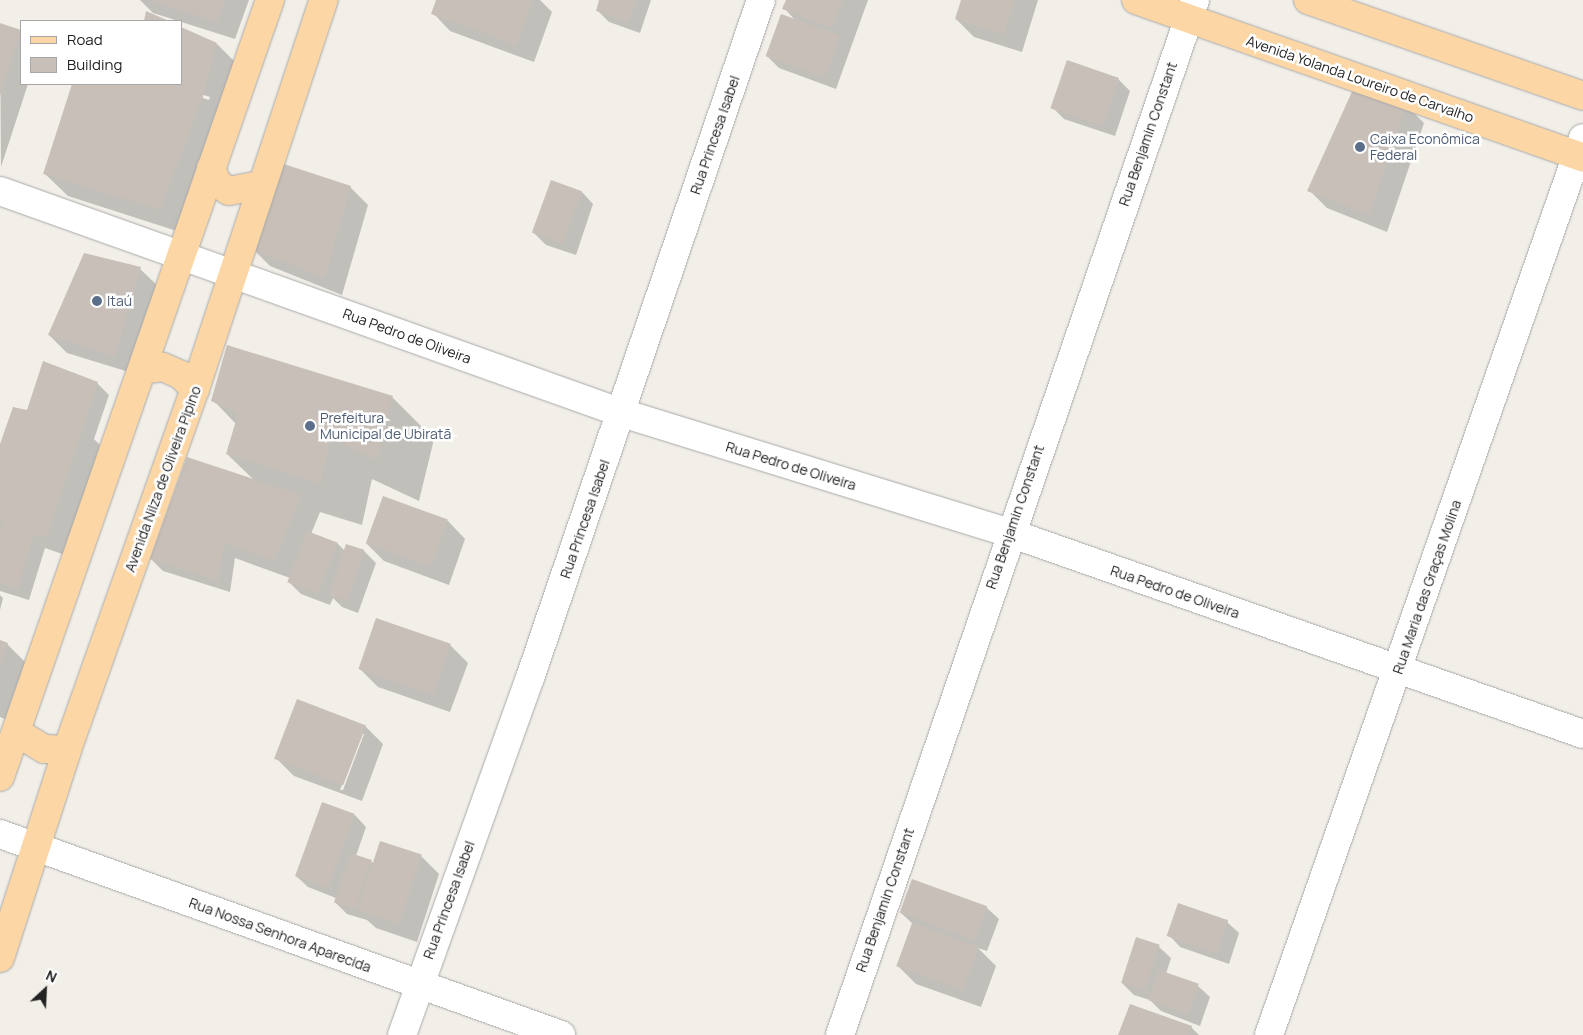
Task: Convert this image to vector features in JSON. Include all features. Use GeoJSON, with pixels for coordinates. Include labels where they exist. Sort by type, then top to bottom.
{"type":"FeatureCollection","features":[{"type":"Feature","properties":{"kind":"main road"},"geometry":{"type":"LineString","coordinates":[[0,777],[143,370],[180,254],[270,0]]}},
{"type":"Feature","properties":{"kind":"main road","name":"Avenida Nilza de Oliveira Pipino"},"geometry":{"type":"LineString","coordinates":[[3,942],[37,847],[67,750],[196,389],[232,272],[324,0]]}},
{"type":"Feature","properties":{"kind":"main road","name":"Avenida Yolanda Loureiro de Carvalho"},"geometry":{"type":"LineString","coordinates":[[1136,0],[1192,9],[1581,150]]}},
{"type":"Feature","properties":{"kind":"main road"},"geometry":{"type":"LineString","coordinates":[[1308,0],[1583,96]]}},
{"type":"Feature","properties":{"kind":"main road"},"geometry":{"type":"LineString","coordinates":[[211,168],[217,183],[228,191],[261,185]]}},
{"type":"Feature","properties":{"kind":"main road"},"geometry":{"type":"LineString","coordinates":[[143,370],[163,367],[181,375],[196,389]]}},
{"type":"Feature","properties":{"kind":"main road"},"geometry":{"type":"LineString","coordinates":[[16,732],[44,749],[67,750]]}},
{"type":"Feature","properties":{"kind":"street","name":"Rua Princesa Isabel"},"geometry":{"type":"LineString","coordinates":[[402,1035],[622,413],[761,0]]}},
{"type":"Feature","properties":{"kind":"street","name":"Rua Benjamin Constant"},"geometry":{"type":"LineString","coordinates":[[840,1035],[1010,533],[1192,9]]}},
{"type":"Feature","properties":{"kind":"street","name":"Rua Maria das Graças Molina"},"geometry":{"type":"LineString","coordinates":[[1269,1035],[1581,150]]}},
{"type":"Feature","properties":{"kind":"street","name":"Rua Pedro de Oliveira"},"geometry":{"type":"LineString","coordinates":[[0,192],[232,272],[622,413],[1010,533],[1583,734]]}},
{"type":"Feature","properties":{"kind":"street","name":"Rua Nossa Senhora Aparecida"},"geometry":{"type":"LineString","coordinates":[[0,834],[560,1035]]}},
{"type":"Feature","properties":{"kind":"building"},"geometry":{"type":"Polygon","coordinates":[[[150,0],[225,0],[217,22],[150,0]]]}},
{"type":"Feature","properties":{"kind":"building"},"geometry":{"type":"Polygon","coordinates":[[[436,0],[533,0],[516,45],[431,14],[436,0]]]}},
{"type":"Feature","properties":{"kind":"building"},"geometry":{"type":"Polygon","coordinates":[[[599,0],[636,0],[628,22],[596,11],[599,0]]]}},
{"type":"Feature","properties":{"kind":"building"},"geometry":{"type":"Polygon","coordinates":[[[786,0],[843,0],[832,28],[782,9],[786,0]]]}},
{"type":"Feature","properties":{"kind":"building"},"geometry":{"type":"Polygon","coordinates":[[[961,0],[1015,0],[1004,35],[955,19],[961,0]]]}},
{"type":"Feature","properties":{"kind":"building"},"geometry":{"type":"Polygon","coordinates":[[[146,11],[167,20],[144,20],[146,11]]]}},
{"type":"Feature","properties":{"kind":"building"},"geometry":{"type":"Polygon","coordinates":[[[781,14],[840,36],[825,78],[766,56],[781,14]]]}},
{"type":"Feature","properties":{"kind":"building"},"geometry":{"type":"Polygon","coordinates":[[[0,23],[20,30],[20,33],[0,96],[0,23]]]}},
{"type":"Feature","properties":{"kind":"building"},"geometry":{"type":"Polygon","coordinates":[[[182,27],[217,43],[203,97],[160,210],[43,174],[72,85],[182,85],[182,27]]]}},
{"type":"Feature","properties":{"kind":"building"},"geometry":{"type":"Polygon","coordinates":[[[1067,60],[1119,78],[1102,126],[1050,108],[1067,60]]]}},
{"type":"Feature","properties":{"kind":"building","name":"Caixa Econômica Federal"},"geometry":{"type":"Polygon","coordinates":[[[1355,85],[1407,104],[1369,215],[1307,191],[1355,85]]]}},
{"type":"Feature","properties":{"kind":"building"},"geometry":{"type":"Polygon","coordinates":[[[284,164],[351,186],[325,278],[251,249],[284,164]]]}},
{"type":"Feature","properties":{"kind":"building"},"geometry":{"type":"Polygon","coordinates":[[[551,180],[582,191],[563,244],[532,233],[551,180]]]}},
{"type":"Feature","properties":{"kind":"building","name":"Itaú"},"geometry":{"type":"Polygon","coordinates":[[[84,253],[141,267],[115,356],[48,335],[84,253]]]}},
{"type":"Feature","properties":{"kind":"building","name":"Prefeitura Municipal de Ubiratã"},"geometry":{"type":"Polygon","coordinates":[[[227,345],[393,396],[377,460],[330,438],[321,484],[226,454],[238,414],[211,401],[227,345]]]}},
{"type":"Feature","properties":{"kind":"building"},"geometry":{"type":"Polygon","coordinates":[[[43,361],[98,382],[47,538],[34,534],[18,589],[0,583],[0,534],[3,523],[0,521],[0,444],[13,407],[27,410],[43,361]]]}},
{"type":"Feature","properties":{"kind":"building"},"geometry":{"type":"Polygon","coordinates":[[[187,457],[302,495],[274,561],[224,543],[218,581],[150,559],[187,457]]]}},
{"type":"Feature","properties":{"kind":"building"},"geometry":{"type":"Polygon","coordinates":[[[383,496],[448,520],[431,567],[366,543],[383,496]]]}},
{"type":"Feature","properties":{"kind":"building"},"geometry":{"type":"Polygon","coordinates":[[[307,531],[338,543],[318,594],[287,582],[307,531]]]}},
{"type":"Feature","properties":{"kind":"building"},"geometry":{"type":"Polygon","coordinates":[[[346,544],[364,550],[347,601],[329,595],[346,544]]]}},
{"type":"Feature","properties":{"kind":"building"},"geometry":{"type":"Polygon","coordinates":[[[376,618],[451,644],[433,695],[358,669],[376,618]]]}},
{"type":"Feature","properties":{"kind":"building"},"geometry":{"type":"Polygon","coordinates":[[[0,640],[8,643],[0,665],[0,640]]]}},
{"type":"Feature","properties":{"kind":"building"},"geometry":{"type":"Polygon","coordinates":[[[297,699],[366,726],[343,785],[274,759],[297,699]]]}},
{"type":"Feature","properties":{"kind":"building"},"geometry":{"type":"Polygon","coordinates":[[[322,802],[355,814],[328,888],[295,876],[322,802]]]}},
{"type":"Feature","properties":{"kind":"building"},"geometry":{"type":"Polygon","coordinates":[[[380,841],[422,855],[399,924],[357,910],[380,841]]]}},
{"type":"Feature","properties":{"kind":"building"},"geometry":{"type":"Polygon","coordinates":[[[350,853],[372,860],[356,910],[334,902],[350,853]]]}},
{"type":"Feature","properties":{"kind":"building"},"geometry":{"type":"Polygon","coordinates":[[[912,879],[987,906],[975,940],[900,913],[912,879]]]}},
{"type":"Feature","properties":{"kind":"building"},"geometry":{"type":"Polygon","coordinates":[[[1178,903],[1228,920],[1217,953],[1167,936],[1178,903]]]}},
{"type":"Feature","properties":{"kind":"building"},"geometry":{"type":"Polygon","coordinates":[[[912,923],[979,947],[963,991],[896,966],[912,923]]]}},
{"type":"Feature","properties":{"kind":"building"},"geometry":{"type":"Polygon","coordinates":[[[1136,937],[1160,945],[1145,990],[1121,983],[1136,937]]]}},
{"type":"Feature","properties":{"kind":"building"},"geometry":{"type":"Polygon","coordinates":[[[1159,970],[1199,984],[1188,1014],[1149,1000],[1159,970]]]}},
{"type":"Feature","properties":{"kind":"building"},"geometry":{"type":"Polygon","coordinates":[[[1130,1004],[1192,1026],[1189,1035],[1118,1035],[1130,1004]]]}},
{"type":"Feature","properties":{"kind":"place","name":"Caixa Econômica Federal"},"geometry":{"type":"Point","coordinates":[1360,147]}},
{"type":"Feature","properties":{"kind":"place","name":"Itaú"},"geometry":{"type":"Point","coordinates":[97,301]}},
{"type":"Feature","properties":{"kind":"place","name":"Prefeitura Municipal de Ubiratã"},"geometry":{"type":"Point","coordinates":[310,426]}}]}
